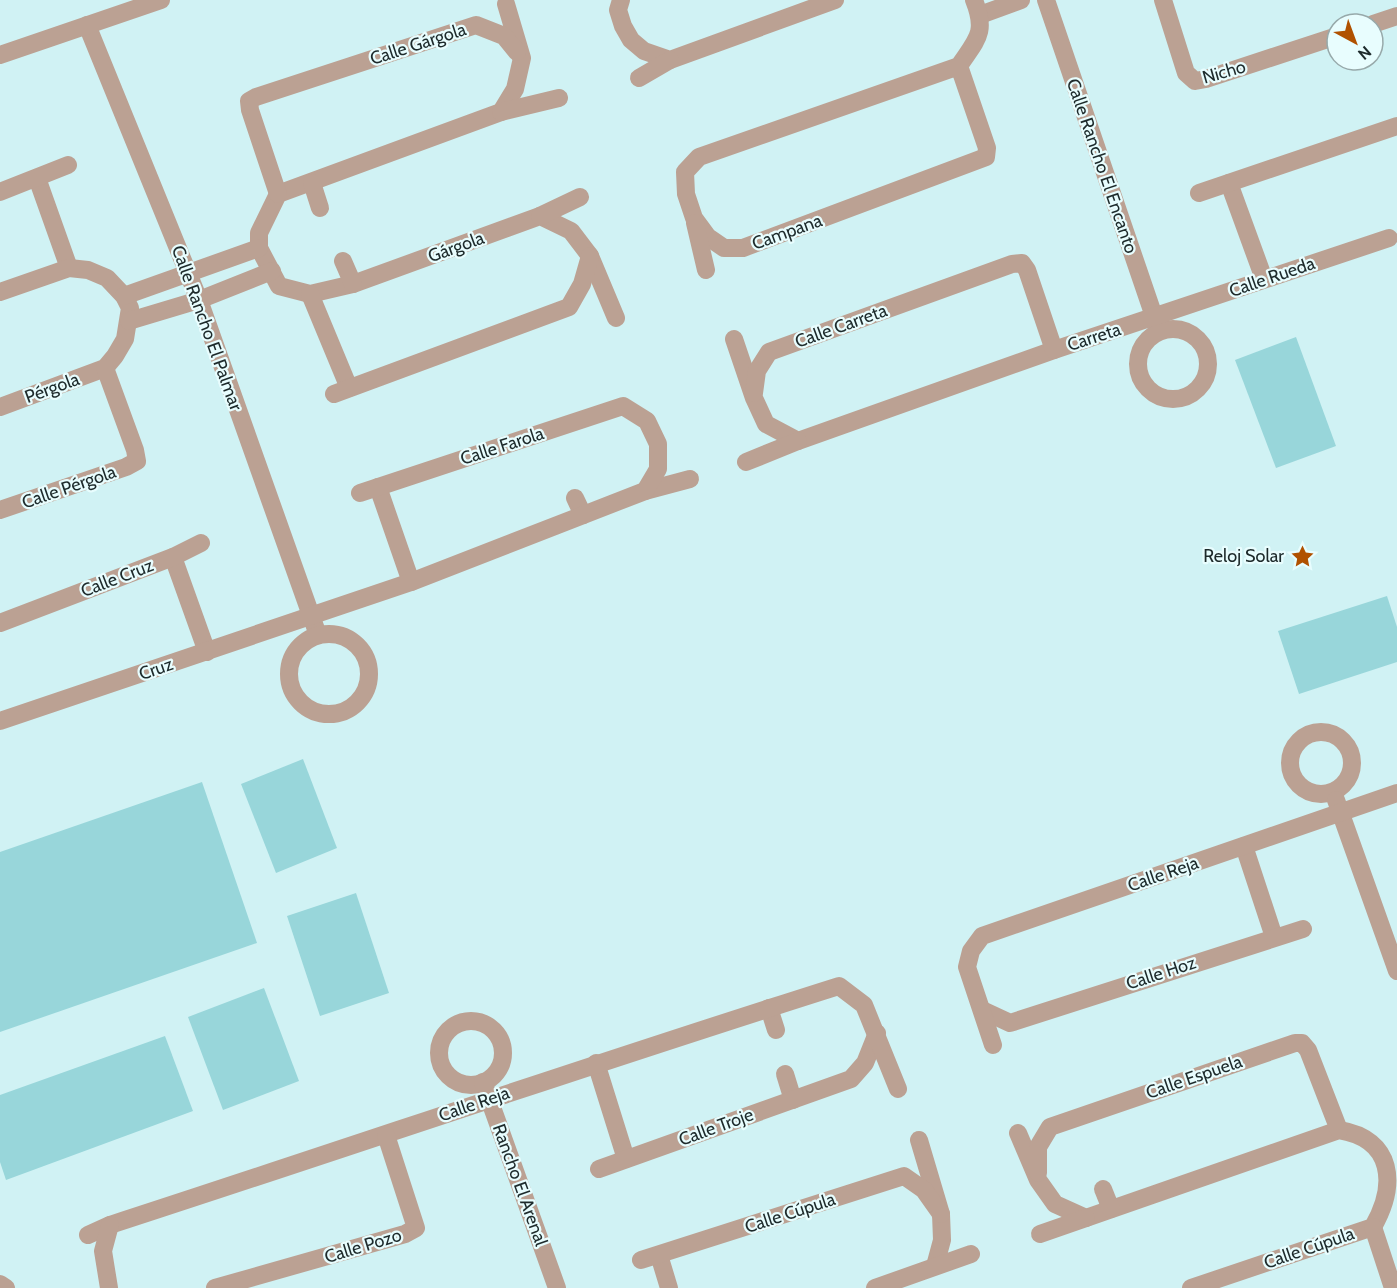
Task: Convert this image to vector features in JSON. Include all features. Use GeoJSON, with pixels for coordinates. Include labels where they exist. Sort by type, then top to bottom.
{"type":"FeatureCollection","features":[{"type":"Feature","properties":{"kind":"street"},"geometry":{"type":"LineString","coordinates":[[0,56],[161,0]]}},
{"type":"Feature","properties":{"kind":"street"},"geometry":{"type":"LineString","coordinates":[[621,0],[618,10],[631,40],[644,51],[670,60]]}},
{"type":"Feature","properties":{"kind":"street"},"geometry":{"type":"LineString","coordinates":[[639,78],[670,60],[835,0]]}},
{"type":"Feature","properties":{"kind":"street"},"geometry":{"type":"LineString","coordinates":[[959,66],[981,29],[976,5],[1021,0]]}},
{"type":"Feature","properties":{"kind":"street","name":"Calle Rancho El Encanto"},"geometry":{"type":"LineString","coordinates":[[1046,0],[1157,324]]}},
{"type":"Feature","properties":{"kind":"street","name":"Nicho"},"geometry":{"type":"LineString","coordinates":[[1162,0],[1186,73],[1195,81],[1325,40]]}},
{"type":"Feature","properties":{"kind":"street"},"geometry":{"type":"LineString","coordinates":[[501,112],[515,89],[522,58],[506,4]]}},
{"type":"Feature","properties":{"kind":"street","name":"Calle Rancho El Palmar"},"geometry":{"type":"LineString","coordinates":[[87,25],[199,300],[318,635]]}},
{"type":"Feature","properties":{"kind":"street","name":"Calle Gárgola"},"geometry":{"type":"LineString","coordinates":[[278,194],[250,110],[249,101],[256,97],[476,25],[504,36],[522,58]]}},
{"type":"Feature","properties":{"kind":"street","name":"Campana"},"geometry":{"type":"LineString","coordinates":[[959,66],[987,148],[986,157],[743,248],[724,248],[708,237],[694,218],[686,194],[685,172],[699,157],[959,66]]}},
{"type":"Feature","properties":{"kind":"street"},"geometry":{"type":"LineString","coordinates":[[266,260],[259,233],[278,194],[501,112],[559,98]]}},
{"type":"Feature","properties":{"kind":"street"},"geometry":{"type":"LineString","coordinates":[[1199,193],[1397,126]]}},
{"type":"Feature","properties":{"kind":"street"},"geometry":{"type":"LineString","coordinates":[[0,192],[68,165]]}},
{"type":"Feature","properties":{"kind":"street"},"geometry":{"type":"LineString","coordinates":[[37,178],[69,268]]}},
{"type":"Feature","properties":{"kind":"street"},"geometry":{"type":"LineString","coordinates":[[312,183],[320,208]]}},
{"type":"Feature","properties":{"kind":"street"},"geometry":{"type":"LineString","coordinates":[[1229,183],[1264,279]]}},
{"type":"Feature","properties":{"kind":"street"},"geometry":{"type":"LineString","coordinates":[[540,216],[580,197]]}},
{"type":"Feature","properties":{"kind":"street"},"geometry":{"type":"LineString","coordinates":[[540,216],[571,231],[590,256],[616,318]]}},
{"type":"Feature","properties":{"kind":"street","name":"Gárgola"},"geometry":{"type":"LineString","coordinates":[[266,260],[279,286],[310,294],[353,284],[540,216]]}},
{"type":"Feature","properties":{"kind":"street"},"geometry":{"type":"LineString","coordinates":[[694,218],[706,270]]}},
{"type":"Feature","properties":{"kind":"street","name":"Calle Rueda"},"geometry":{"type":"LineString","coordinates":[[1157,324],[1264,279],[1389,238]]}},
{"type":"Feature","properties":{"kind":"street"},"geometry":{"type":"LineString","coordinates":[[310,294],[341,391],[569,307],[582,284],[590,256]]}},
{"type":"Feature","properties":{"kind":"street"},"geometry":{"type":"LineString","coordinates":[[128,308],[188,273],[266,260]]}},
{"type":"Feature","properties":{"kind":"street"},"geometry":{"type":"LineString","coordinates":[[128,308],[199,300],[266,260]]}},
{"type":"Feature","properties":{"kind":"street"},"geometry":{"type":"LineString","coordinates":[[343,261],[353,284]]}},
{"type":"Feature","properties":{"kind":"street","name":"Carreta"},"geometry":{"type":"LineString","coordinates":[[1022,263],[1027,270],[1054,350],[1157,324]]}},
{"type":"Feature","properties":{"kind":"street","name":"Calle Carreta"},"geometry":{"type":"LineString","coordinates":[[754,398],[757,371],[769,352],[1012,264],[1022,263]]}},
{"type":"Feature","properties":{"kind":"street"},"geometry":{"type":"LineString","coordinates":[[0,292],[69,268],[88,270],[107,278],[128,308],[125,339],[105,368]]}},
{"type":"Feature","properties":{"kind":"street"},"geometry":{"type":"LineString","coordinates":[[734,339],[754,398],[766,424],[798,441]]}},
{"type":"Feature","properties":{"kind":"street"},"geometry":{"type":"LineString","coordinates":[[746,462],[798,441],[1054,350]]}},
{"type":"Feature","properties":{"kind":"street","name":"Pérgola"},"geometry":{"type":"LineString","coordinates":[[0,407],[105,368]]}},
{"type":"Feature","properties":{"kind":"street","name":"Calle Pérgola"},"geometry":{"type":"LineString","coordinates":[[0,510],[126,467],[137,461],[105,368]]}},
{"type":"Feature","properties":{"kind":"street","name":"Calle Farola"},"geometry":{"type":"LineString","coordinates":[[360,493],[623,406],[647,421],[658,444],[658,469],[645,491]]}},
{"type":"Feature","properties":{"kind":"street"},"geometry":{"type":"LineString","coordinates":[[553,429],[559,446]]}},
{"type":"Feature","properties":{"kind":"street"},"geometry":{"type":"LineString","coordinates":[[311,616],[411,582],[645,491],[690,478]]}},
{"type":"Feature","properties":{"kind":"street"},"geometry":{"type":"LineString","coordinates":[[378,487],[411,582]]}},
{"type":"Feature","properties":{"kind":"street"},"geometry":{"type":"LineString","coordinates":[[575,498],[583,515]]}},
{"type":"Feature","properties":{"kind":"street"},"geometry":{"type":"LineString","coordinates":[[173,557],[201,543]]}},
{"type":"Feature","properties":{"kind":"street","name":"Calle Cruz"},"geometry":{"type":"LineString","coordinates":[[0,623],[173,557],[207,652]]}},
{"type":"Feature","properties":{"kind":"street","name":"Cruz"},"geometry":{"type":"LineString","coordinates":[[0,721],[311,616]]}},
{"type":"Feature","properties":{"kind":"street"},"geometry":{"type":"LineString","coordinates":[[329,633],[343,635],[355,642],[364,653],[369,666],[369,680],[365,693],[357,703],[334,714],[316,711],[300,701],[289,678],[294,654],[303,643],[318,635],[329,633]]}},
{"type":"Feature","properties":{"kind":"street"},"geometry":{"type":"LineString","coordinates":[[1333,793],[1397,971]]}},
{"type":"Feature","properties":{"kind":"street","name":"Calle Reja"},"geometry":{"type":"LineString","coordinates":[[982,1010],[972,988],[967,967],[971,951],[982,936],[1397,793]]}},
{"type":"Feature","properties":{"kind":"street"},"geometry":{"type":"LineString","coordinates":[[1244,846],[1274,936]]}},
{"type":"Feature","properties":{"kind":"street","name":"Calle Hoz"},"geometry":{"type":"LineString","coordinates":[[982,1010],[1010,1023],[1303,928]]}},
{"type":"Feature","properties":{"kind":"street","name":"Calle Reja"},"geometry":{"type":"LineString","coordinates":[[88,1235],[110,1225],[386,1135],[486,1090],[596,1063],[839,986],[864,1005],[877,1033]]}},
{"type":"Feature","properties":{"kind":"street"},"geometry":{"type":"LineString","coordinates":[[769,1008],[776,1030]]}},
{"type":"Feature","properties":{"kind":"street"},"geometry":{"type":"LineString","coordinates":[[982,1010],[993,1045]]}},
{"type":"Feature","properties":{"kind":"street"},"geometry":{"type":"LineString","coordinates":[[877,1033],[898,1089]]}},
{"type":"Feature","properties":{"kind":"street","name":"Calle Troje"},"geometry":{"type":"LineString","coordinates":[[599,1169],[852,1079],[865,1063],[877,1033]]}},
{"type":"Feature","properties":{"kind":"street","name":"Calle Espuela"},"geometry":{"type":"LineString","coordinates":[[1038,1180],[1038,1147],[1050,1127],[1082,1126],[1295,1043],[1302,1043],[1308,1050],[1339,1130]]}},
{"type":"Feature","properties":{"kind":"street"},"geometry":{"type":"LineString","coordinates":[[596,1063],[626,1160]]}},
{"type":"Feature","properties":{"kind":"street"},"geometry":{"type":"LineString","coordinates":[[785,1074],[793,1100]]}},
{"type":"Feature","properties":{"kind":"street","name":"Rancho El Arenal"},"geometry":{"type":"LineString","coordinates":[[486,1090],[556,1288]]}},
{"type":"Feature","properties":{"kind":"street"},"geometry":{"type":"LineString","coordinates":[[1040,1234],[1339,1130],[1356,1133],[1393,1162]]}},
{"type":"Feature","properties":{"kind":"street"},"geometry":{"type":"LineString","coordinates":[[1018,1133],[1038,1180],[1056,1204],[1086,1218]]}},
{"type":"Feature","properties":{"kind":"street","name":"Calle Pozo"},"geometry":{"type":"LineString","coordinates":[[215,1288],[405,1234],[416,1228],[386,1135]]}},
{"type":"Feature","properties":{"kind":"street"},"geometry":{"type":"LineString","coordinates":[[919,1140],[941,1214],[942,1240],[935,1266]]}},
{"type":"Feature","properties":{"kind":"street","name":"Calle Cúpula"},"geometry":{"type":"LineString","coordinates":[[1191,1288],[1373,1227],[1384,1215],[1392,1201],[1396,1184],[1393,1162]]}},
{"type":"Feature","properties":{"kind":"street","name":"Calle Cúpula"},"geometry":{"type":"LineString","coordinates":[[669,1288],[650,1257],[872,1196],[904,1176],[924,1191],[941,1214]]}},
{"type":"Feature","properties":{"kind":"street"},"geometry":{"type":"LineString","coordinates":[[1103,1188],[1111,1209]]}},
{"type":"Feature","properties":{"kind":"street"},"geometry":{"type":"LineString","coordinates":[[110,1225],[103,1251],[110,1285]]}},
{"type":"Feature","properties":{"kind":"street"},"geometry":{"type":"LineString","coordinates":[[1373,1227],[1393,1288]]}},
{"type":"Feature","properties":{"kind":"street"},"geometry":{"type":"LineString","coordinates":[[875,1288],[898,1270],[935,1266],[971,1254]]}},
{"type":"Feature","properties":{"kind":"street"},"geometry":{"type":"LineString","coordinates":[[0,1284],[6,1288]]}},
{"type":"Feature","properties":{"kind":"shaded area"},"geometry":{"type":"Polygon","coordinates":[[[1296,337],[1336,446],[1276,468],[1235,360],[1296,337]]]}},
{"type":"Feature","properties":{"kind":"shaded area"},"geometry":{"type":"Polygon","coordinates":[[[1387,596],[1397,627],[1397,662],[1299,694],[1278,631],[1387,596]]]}},
{"type":"Feature","properties":{"kind":"shaded area"},"geometry":{"type":"Polygon","coordinates":[[[303,759],[337,848],[276,873],[241,784],[303,759]]]}},
{"type":"Feature","properties":{"kind":"shaded area"},"geometry":{"type":"Polygon","coordinates":[[[202,782],[257,943],[0,1032],[0,852],[202,782]]]}},
{"type":"Feature","properties":{"kind":"shaded area"},"geometry":{"type":"Polygon","coordinates":[[[356,893],[389,993],[320,1016],[287,916],[356,893]]]}},
{"type":"Feature","properties":{"kind":"shaded area"},"geometry":{"type":"Polygon","coordinates":[[[264,988],[299,1081],[223,1110],[188,1017],[264,988]]]}},
{"type":"Feature","properties":{"kind":"shaded area"},"geometry":{"type":"Polygon","coordinates":[[[165,1036],[193,1111],[6,1180],[0,1162],[0,1095],[165,1036]]]}},
{"type":"Feature","properties":{"kind":"place","name":"Reloj Solar"},"geometry":{"type":"Point","coordinates":[1302,556]}}]}
